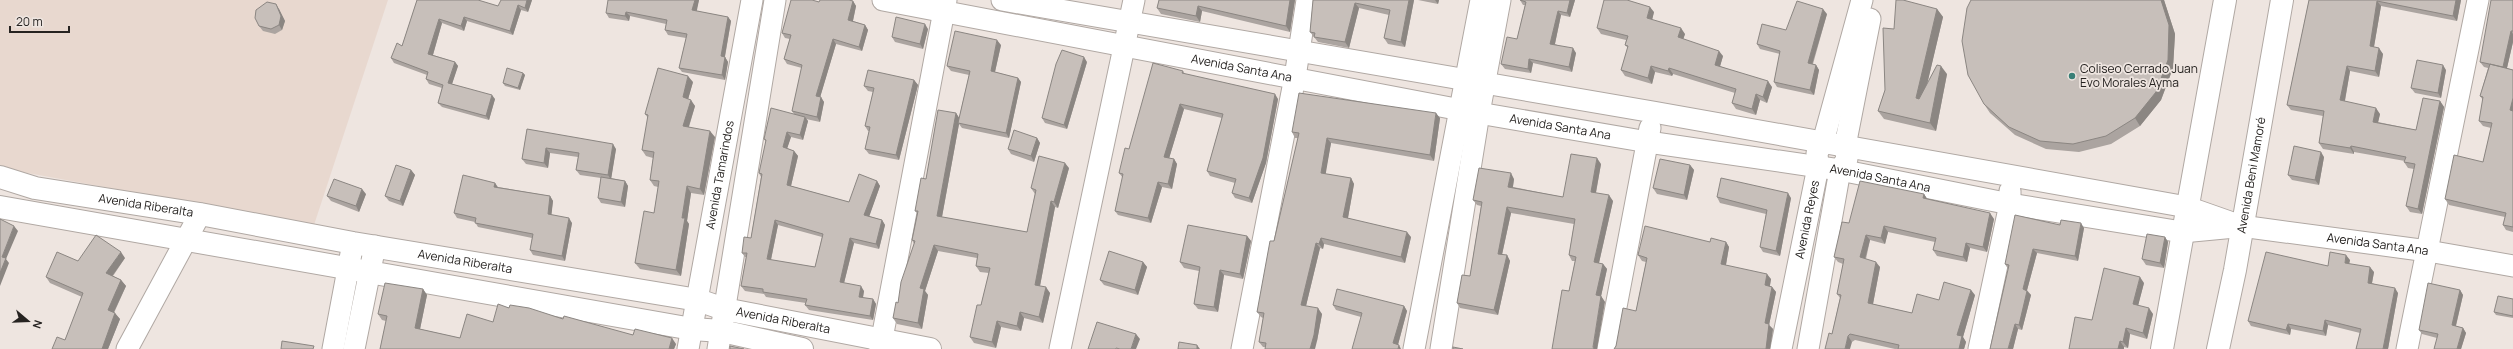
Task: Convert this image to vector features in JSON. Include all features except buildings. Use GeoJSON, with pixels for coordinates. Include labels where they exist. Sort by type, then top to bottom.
{"type":"FeatureCollection","features":[{"type":"Feature","properties":{"kind":"street","name":"Avenida Tamarindos"},"geometry":{"type":"LineString","coordinates":[[690,339],[752,0]]}},
{"type":"Feature","properties":{"kind":"street","name":"Avenida Tamarindos"},"geometry":{"type":"LineString","coordinates":[[720,340],[775,0]]}},
{"type":"Feature","properties":{"kind":"street","name":"Avenida Santa Ana"},"geometry":{"type":"LineString","coordinates":[[883,0],[945,5],[1124,46],[1470,111],[1648,142],[1840,170],[2010,204],[2182,232],[2241,226]]}},
{"type":"Feature","properties":{"kind":"street","name":"Avenida Santa Ana"},"geometry":{"type":"LineString","coordinates":[[1002,0],[1475,83],[1653,112],[2187,207],[2241,226],[2428,251],[2513,266]]}},
{"type":"Feature","properties":{"kind":"street"},"geometry":{"type":"LineString","coordinates":[[1060,349],[1134,0]]}},
{"type":"Feature","properties":{"kind":"street"},"geometry":{"type":"LineString","coordinates":[[1242,349],[1295,77],[1307,0]]}},
{"type":"Feature","properties":{"kind":"street"},"geometry":{"type":"LineString","coordinates":[[1414,349],[1470,111],[1475,83],[1481,0]]}},
{"type":"Feature","properties":{"kind":"street"},"geometry":{"type":"LineString","coordinates":[[1475,83],[1500,0]]}},
{"type":"Feature","properties":{"kind":"street","name":"Avenida Reyes"},"geometry":{"type":"LineString","coordinates":[[1781,349],[1818,167],[1817,153],[1823,142],[1862,0]]}},
{"type":"Feature","properties":{"kind":"street","name":"Avenida Reyes"},"geometry":{"type":"LineString","coordinates":[[1808,349],[1840,170],[1847,159],[1845,146],[1874,0]]}},
{"type":"Feature","properties":{"kind":"street"},"geometry":{"type":"LineString","coordinates":[[2162,349],[2224,0]]}},
{"type":"Feature","properties":{"kind":"street","name":"Avenida Beni Mamoré"},"geometry":{"type":"LineString","coordinates":[[2218,349],[2235,270],[2241,226],[2282,0]]}},
{"type":"Feature","properties":{"kind":"street"},"geometry":{"type":"LineString","coordinates":[[2407,349],[2478,0]]}},
{"type":"Feature","properties":{"kind":"street"},"geometry":{"type":"LineString","coordinates":[[881,344],[945,5]]}},
{"type":"Feature","properties":{"kind":"street"},"geometry":{"type":"LineString","coordinates":[[1441,349],[1470,111]]}},
{"type":"Feature","properties":{"kind":"street"},"geometry":{"type":"LineString","coordinates":[[1608,349],[1653,112]]}},
{"type":"Feature","properties":{"kind":"street"},"geometry":{"type":"LineString","coordinates":[[1979,349],[2010,204],[2010,176]]}},
{"type":"Feature","properties":{"kind":"street","name":"Avenida Riberalta"},"geometry":{"type":"LineString","coordinates":[[0,177],[36,188],[200,214],[353,243],[698,300],[724,309],[881,344],[930,349]]}},
{"type":"Feature","properties":{"kind":"street","name":"Avenida Riberalta"},"geometry":{"type":"LineString","coordinates":[[0,207],[359,269],[690,339],[720,340],[802,349]]}},
{"type":"Feature","properties":{"kind":"street"},"geometry":{"type":"LineString","coordinates":[[127,349],[200,214]]}},
{"type":"Feature","properties":{"kind":"street"},"geometry":{"type":"LineString","coordinates":[[353,243],[359,269],[354,349]]}},
{"type":"Feature","properties":{"kind":"street"},"geometry":{"type":"LineString","coordinates":[[333,349],[359,269],[375,246]]}},
{"type":"Feature","properties":{"kind":"shaded area"},"geometry":{"type":"Polygon","coordinates":[[[0,0],[388,0],[314,225],[0,168],[0,0]]]}},
{"type":"Feature","properties":{"kind":"place","name":"Coliseo Cerrado Juan Evo Morales Ayma"},"geometry":{"type":"Point","coordinates":[2072,76]}}]}
